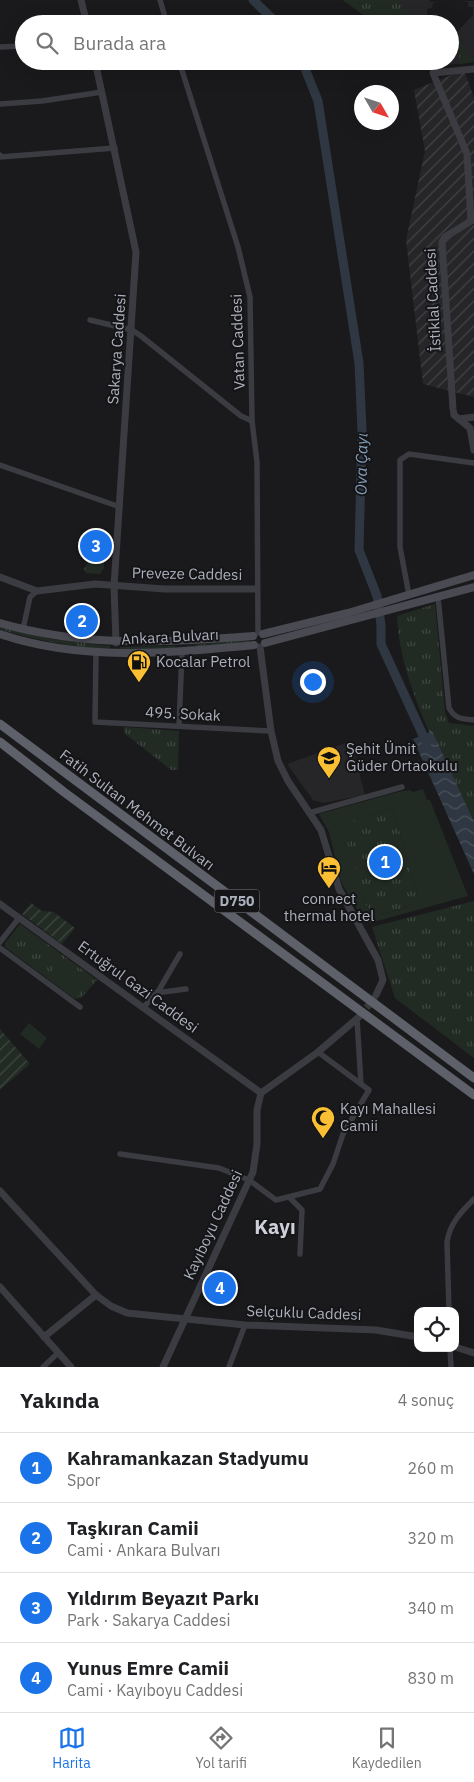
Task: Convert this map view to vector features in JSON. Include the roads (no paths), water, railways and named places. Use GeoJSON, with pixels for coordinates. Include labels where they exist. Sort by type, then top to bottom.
{"type":"FeatureCollection","features":[{"type":"Feature","properties":{"kind":"highway","name":"Fatih Sultan Mehmet Bulvarı"},"geometry":{"type":"LineString","coordinates":[[0,724],[474,1078]]}},
{"type":"Feature","properties":{"kind":"highway","name":"Fatih Sultan Mehmet Bulvarı"},"geometry":{"type":"LineString","coordinates":[[0,742],[474,1095]]}},
{"type":"Feature","properties":{"kind":"main road","name":"Ankara Bulvarı"},"geometry":{"type":"LineString","coordinates":[[0,634],[38,645],[116,653],[182,652],[260,645],[349,617],[408,595],[474,575]]}},
{"type":"Feature","properties":{"kind":"main road"},"geometry":{"type":"LineString","coordinates":[[349,617],[400,608],[474,587]]}},
{"type":"Feature","properties":{"kind":"main road","name":"Ankara Bulvarı"},"geometry":{"type":"LineString","coordinates":[[0,623],[23,629],[116,642],[182,641],[258,634],[349,617]]}},
{"type":"Feature","properties":{"kind":"main road"},"geometry":{"type":"LineString","coordinates":[[258,634],[260,645]]}},
{"type":"Feature","properties":{"kind":"main road"},"geometry":{"type":"LineString","coordinates":[[258,634],[260,645]]}},
{"type":"Feature","properties":{"kind":"main road"},"geometry":{"type":"LineString","coordinates":[[182,641],[182,652]]}},
{"type":"Feature","properties":{"kind":"main road"},"geometry":{"type":"LineString","coordinates":[[116,642],[116,653]]}},
{"type":"Feature","properties":{"kind":"street"},"geometry":{"type":"LineString","coordinates":[[81,0],[85,15]]}},
{"type":"Feature","properties":{"kind":"street"},"geometry":{"type":"LineString","coordinates":[[160,0],[164,15]]}},
{"type":"Feature","properties":{"kind":"street"},"geometry":{"type":"LineString","coordinates":[[0,48],[15,47]]}},
{"type":"Feature","properties":{"kind":"street","name":"İstiklal Caddesi"},"geometry":{"type":"LineString","coordinates":[[474,69],[433,73],[467,154],[472,221],[446,237],[442,242],[454,415],[470,428],[474,450]]}},
{"type":"Feature","properties":{"kind":"street","name":"Sakarya Caddesi"},"geometry":{"type":"LineString","coordinates":[[97,70],[135,244],[132,330],[114,586],[116,642]]}},
{"type":"Feature","properties":{"kind":"street","name":"Vatan Caddesi"},"geometry":{"type":"LineString","coordinates":[[182,70],[245,272],[250,297],[252,421],[257,462],[256,589],[258,634]]}},
{"type":"Feature","properties":{"kind":"street"},"geometry":{"type":"LineString","coordinates":[[0,104],[32,102],[102,92]]}},
{"type":"Feature","properties":{"kind":"street"},"geometry":{"type":"LineString","coordinates":[[0,155],[0,157],[115,148]]}},
{"type":"Feature","properties":{"kind":"street"},"geometry":{"type":"LineString","coordinates":[[90,320],[132,330],[241,416],[252,421]]}},
{"type":"Feature","properties":{"kind":"street"},"geometry":{"type":"LineString","coordinates":[[459,418],[474,417]]}},
{"type":"Feature","properties":{"kind":"street"},"geometry":{"type":"LineString","coordinates":[[408,595],[400,547],[400,460],[406,455],[412,454],[474,462]]}},
{"type":"Feature","properties":{"kind":"street"},"geometry":{"type":"LineString","coordinates":[[0,465],[120,506]]}},
{"type":"Feature","properties":{"kind":"street","name":"Preveze Caddesi"},"geometry":{"type":"LineString","coordinates":[[0,577],[37,591],[87,584],[165,589],[256,589]]}},
{"type":"Feature","properties":{"kind":"street"},"geometry":{"type":"LineString","coordinates":[[23,629],[30,597],[37,591]]}},
{"type":"Feature","properties":{"kind":"street"},"geometry":{"type":"LineString","coordinates":[[438,597],[448,708],[453,715],[461,719],[474,720]]}},
{"type":"Feature","properties":{"kind":"street"},"geometry":{"type":"LineString","coordinates":[[260,645],[271,731],[282,770],[325,837],[339,889],[381,967],[382,985],[376,995]]}},
{"type":"Feature","properties":{"kind":"street","name":"495. Sokak"},"geometry":{"type":"LineString","coordinates":[[96,652],[94,722],[271,731]]}},
{"type":"Feature","properties":{"kind":"street"},"geometry":{"type":"LineString","coordinates":[[179,726],[182,652]]}},
{"type":"Feature","properties":{"kind":"street"},"geometry":{"type":"LineString","coordinates":[[310,812],[402,787]]}},
{"type":"Feature","properties":{"kind":"street","name":"Ertuğrul Gazi Caddesi"},"geometry":{"type":"LineString","coordinates":[[0,904],[261,1093]]}},
{"type":"Feature","properties":{"kind":"street"},"geometry":{"type":"LineString","coordinates":[[0,942],[19,918]]}},
{"type":"Feature","properties":{"kind":"street"},"geometry":{"type":"LineString","coordinates":[[0,948],[80,1007]]}},
{"type":"Feature","properties":{"kind":"street"},"geometry":{"type":"LineString","coordinates":[[143,1008],[156,993],[180,954]]}},
{"type":"Feature","properties":{"kind":"street"},"geometry":{"type":"LineString","coordinates":[[156,993],[186,990]]}},
{"type":"Feature","properties":{"kind":"street"},"geometry":{"type":"LineString","coordinates":[[261,1093],[318,1052],[359,1017]]}},
{"type":"Feature","properties":{"kind":"street"},"geometry":{"type":"LineString","coordinates":[[359,1017],[361,1084]]}},
{"type":"Feature","properties":{"kind":"street"},"geometry":{"type":"LineString","coordinates":[[120,1154],[210,1165],[249,1180],[272,1198],[290,1198],[303,1192],[320,1189],[333,1164],[342,1134],[369,1090],[318,1052]]}},
{"type":"Feature","properties":{"kind":"street","name":"Kayıboyu Caddesi"},"geometry":{"type":"LineString","coordinates":[[163,1367],[249,1180],[256,1160],[257,1110],[261,1093]]}},
{"type":"Feature","properties":{"kind":"street","name":"Selçuklu Caddesi"},"geometry":{"type":"LineString","coordinates":[[0,1191],[96,1295],[111,1306],[127,1313],[245,1325],[344,1328],[414,1337]]}},
{"type":"Feature","properties":{"kind":"street"},"geometry":{"type":"LineString","coordinates":[[290,1198],[302,1210],[300,1254]]}},
{"type":"Feature","properties":{"kind":"street"},"geometry":{"type":"LineString","coordinates":[[450,1307],[447,1242],[449,1232],[453,1222],[474,1199]]}},
{"type":"Feature","properties":{"kind":"street"},"geometry":{"type":"LineString","coordinates":[[0,1287],[71,1367]]}},
{"type":"Feature","properties":{"kind":"street"},"geometry":{"type":"LineString","coordinates":[[44,1337],[96,1295]]}},
{"type":"Feature","properties":{"kind":"street"},"geometry":{"type":"LineString","coordinates":[[229,1367],[245,1325]]}},
{"type":"Feature","properties":{"kind":"street"},"geometry":{"type":"LineString","coordinates":[[459,1348],[474,1354]]}},
{"type":"Feature","properties":{"kind":"street"},"geometry":{"type":"LineString","coordinates":[[450,1352],[451,1367]]}},
{"type":"Feature","properties":{"kind":"street"},"geometry":{"type":"LineString","coordinates":[[43,1367],[58,1353]]}},
{"type":"Feature","properties":{"kind":"water"},"geometry":{"type":"Polygon","coordinates":[[[432,731],[474,822],[474,874],[413,739],[432,731]]]}},
{"type":"Feature","properties":{"kind":"waterway","name":"Ova Çayı"},"geometry":{"type":"LineString","coordinates":[[253,0],[269,15]]}},
{"type":"Feature","properties":{"kind":"waterway","name":"Ova Çayı"},"geometry":{"type":"LineString","coordinates":[[306,70],[318,101],[359,363],[362,430],[359,550],[377,596],[381,625],[381,644],[427,744]]}},
{"type":"Feature","properties":{"kind":"tunnel"},"geometry":{"type":"LineString","coordinates":[[360,1016],[375,997]]}},
{"type":"Feature","properties":{"kind":"place","name":"Yıldırım Beyazıt Parkı"},"geometry":{"type":"Point","coordinates":[96,546]}},
{"type":"Feature","properties":{"kind":"place","name":"Taşkıran Camii"},"geometry":{"type":"Point","coordinates":[82,621]}},
{"type":"Feature","properties":{"kind":"place","name":"Kocalar Petrol"},"geometry":{"type":"Point","coordinates":[139,683]}},
{"type":"Feature","properties":{"kind":"place","name":"Şehit Ümit Güder Ortaokulu"},"geometry":{"type":"Point","coordinates":[329,779]}},
{"type":"Feature","properties":{"kind":"place","name":"Kahramankazan Stadyumu"},"geometry":{"type":"Point","coordinates":[385,862]}},
{"type":"Feature","properties":{"kind":"place","name":"connect thermal hotel"},"geometry":{"type":"Point","coordinates":[329,889]}},
{"type":"Feature","properties":{"kind":"place","name":"Kayı Mahallesi Camii"},"geometry":{"type":"Point","coordinates":[323,1139]}},
{"type":"Feature","properties":{"kind":"place","name":"Yunus Emre Camii"},"geometry":{"type":"Point","coordinates":[220,1288]}},
{"type":"Feature","properties":{"kind":"district","name":"Kayı"},"geometry":{"type":"Point","coordinates":[275,1227]}}]}
